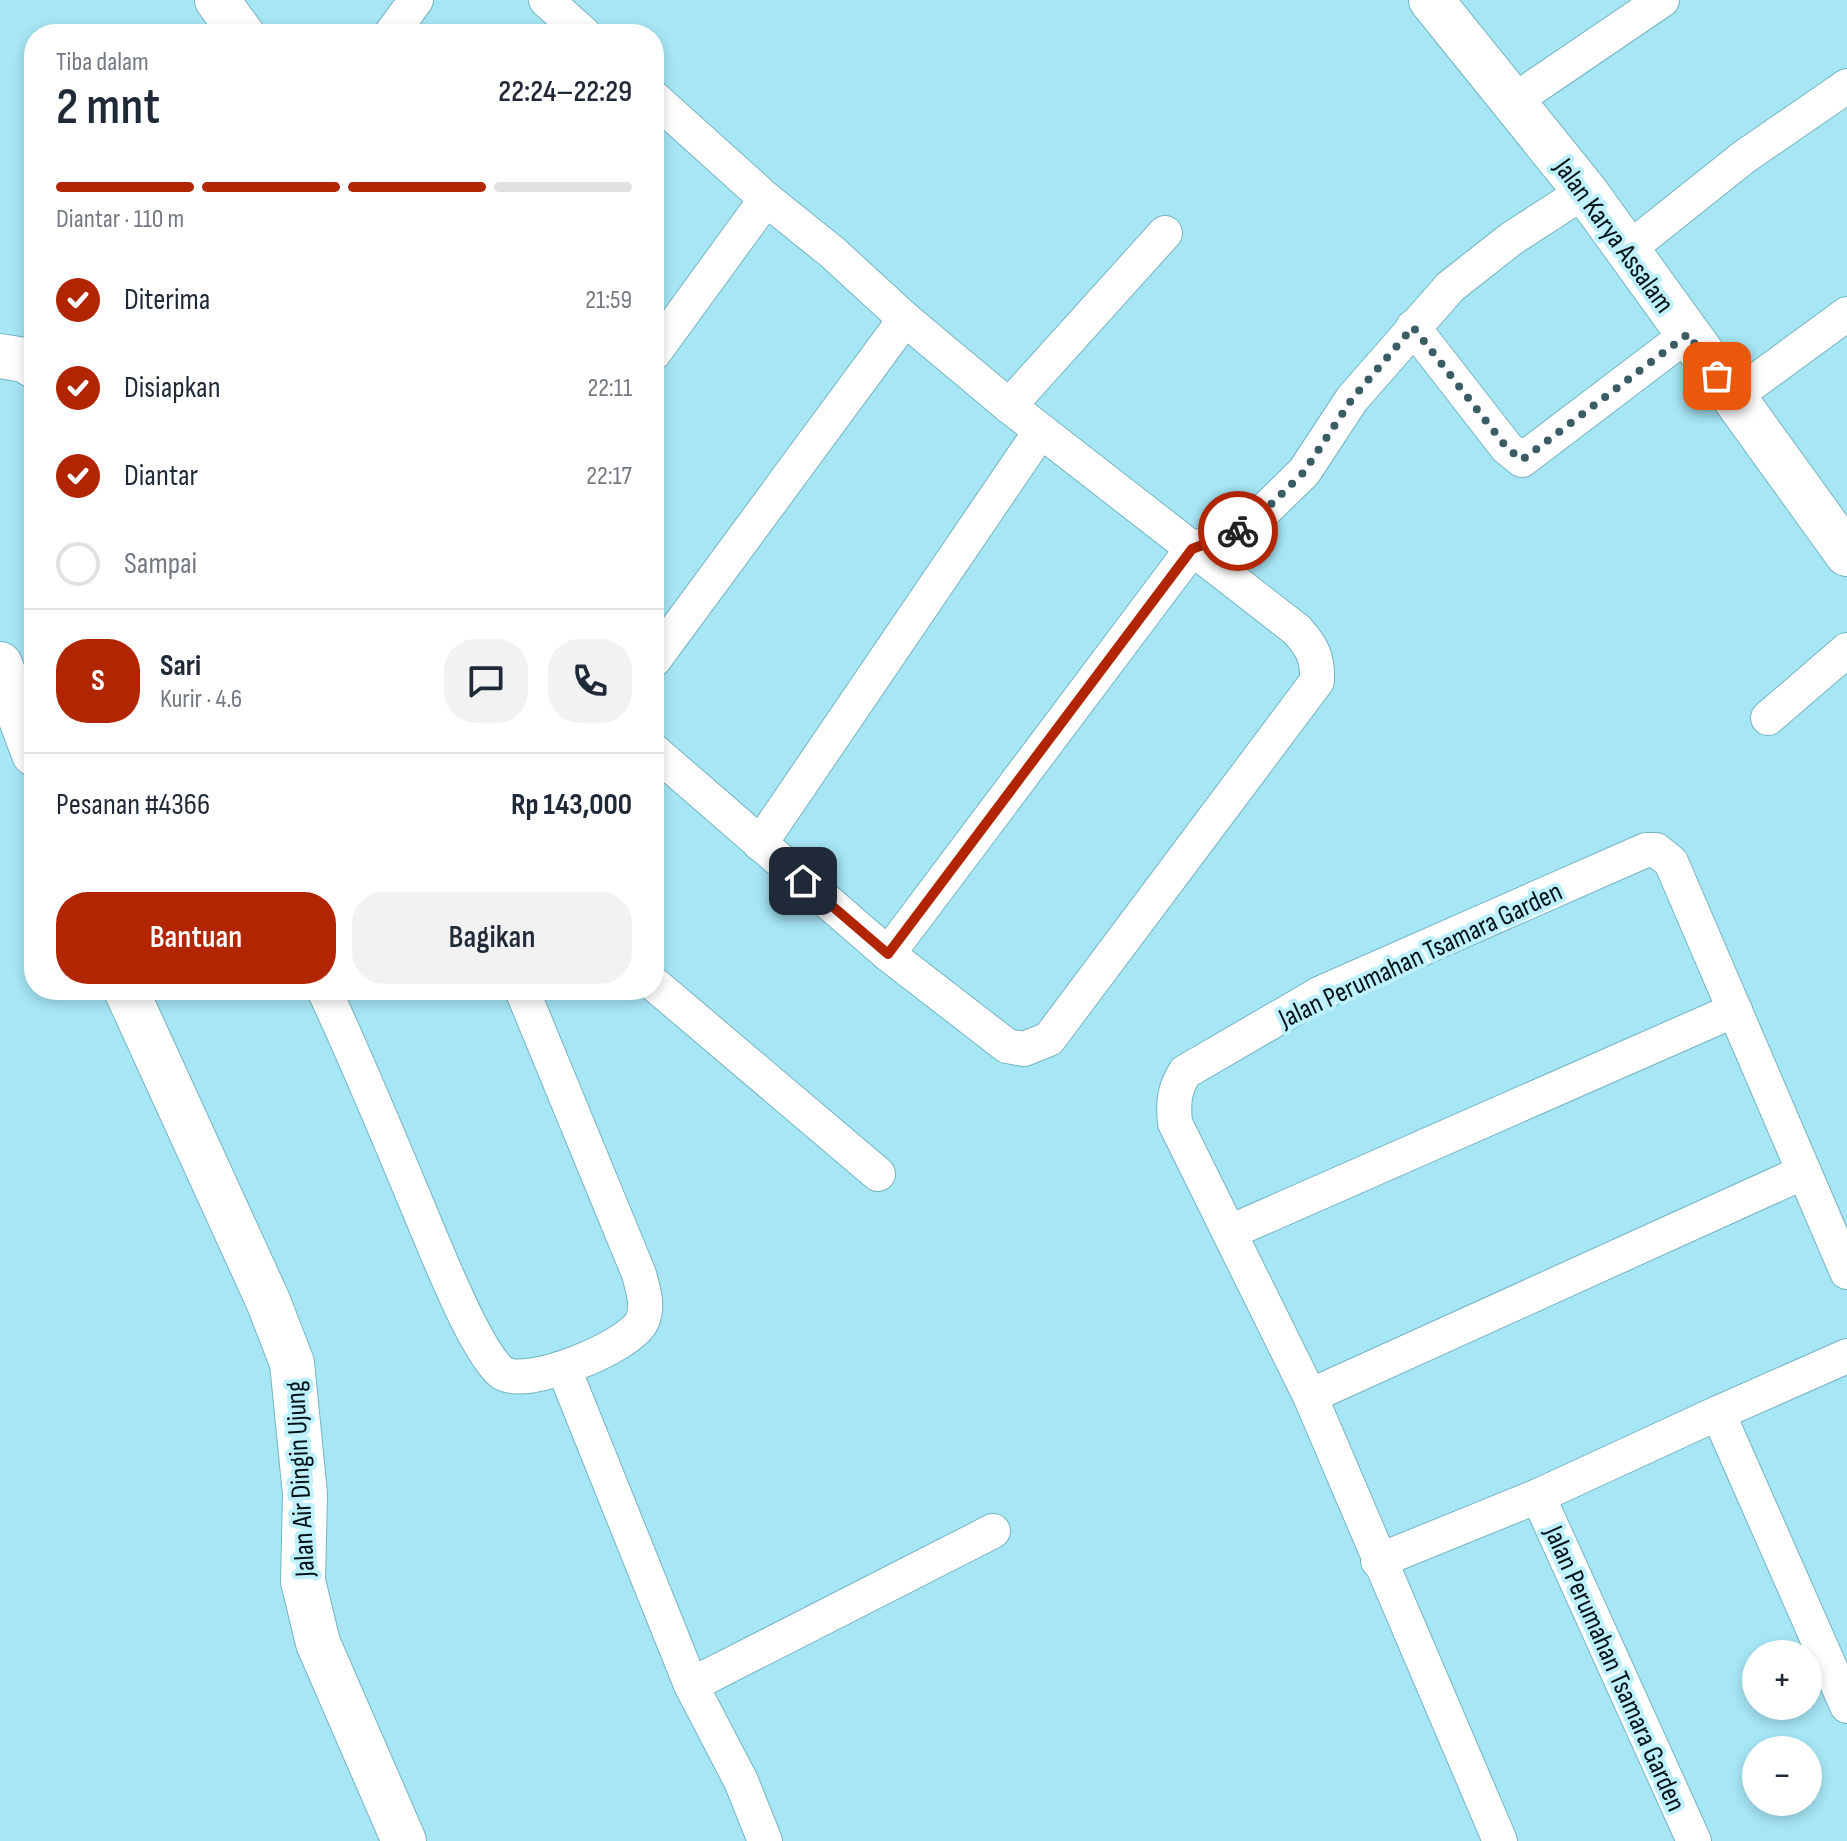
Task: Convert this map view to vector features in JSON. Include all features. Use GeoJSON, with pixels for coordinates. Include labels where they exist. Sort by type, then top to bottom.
{"type":"FeatureCollection","features":[{"type":"Feature","properties":{"kind":"street"},"geometry":{"type":"LineString","coordinates":[[217,0],[235,24]]}},
{"type":"Feature","properties":{"kind":"street"},"geometry":{"type":"LineString","coordinates":[[398,24],[416,0]]}},
{"type":"Feature","properties":{"kind":"street"},"geometry":{"type":"LineString","coordinates":[[546,0],[573,24]]}},
{"type":"Feature","properties":{"kind":"street","name":"Jalan Karya Assalam"},"geometry":{"type":"LineString","coordinates":[[1431,0],[1515,100],[1585,191],[1732,398],[1845,547]]}},
{"type":"Feature","properties":{"kind":"street"},"geometry":{"type":"LineString","coordinates":[[1515,100],[1662,0]]}},
{"type":"Feature","properties":{"kind":"street"},"geometry":{"type":"LineString","coordinates":[[1626,251],[1744,157],[1847,86]]}},
{"type":"Feature","properties":{"kind":"street"},"geometry":{"type":"LineString","coordinates":[[664,107],[766,199],[1040,432],[1297,630],[1313,647],[1318,662],[1317,681],[1049,1039],[1024,1049],[1007,1046],[888,954],[664,765]]}},
{"type":"Feature","properties":{"kind":"street"},"geometry":{"type":"LineString","coordinates":[[888,954],[1192,549],[1232,535],[1264,511],[1304,472],[1352,399],[1413,327],[1463,277],[1511,239],[1585,191]]}},
{"type":"Feature","properties":{"kind":"street"},"geometry":{"type":"LineString","coordinates":[[664,339],[766,199]]}},
{"type":"Feature","properties":{"kind":"street"},"geometry":{"type":"LineString","coordinates":[[1009,406],[1165,233]]}},
{"type":"Feature","properties":{"kind":"street"},"geometry":{"type":"LineString","coordinates":[[1732,398],[1847,314]]}},
{"type":"Feature","properties":{"kind":"street"},"geometry":{"type":"LineString","coordinates":[[664,646],[905,319]]}},
{"type":"Feature","properties":{"kind":"street"},"geometry":{"type":"LineString","coordinates":[[1413,327],[1507,448],[1522,460],[1688,334]]}},
{"type":"Feature","properties":{"kind":"street"},"geometry":{"type":"LineString","coordinates":[[0,356],[24,360]]}},
{"type":"Feature","properties":{"kind":"street"},"geometry":{"type":"LineString","coordinates":[[760,844],[1040,432]]}},
{"type":"Feature","properties":{"kind":"street"},"geometry":{"type":"LineString","coordinates":[[1768,718],[1847,650]]}},
{"type":"Feature","properties":{"kind":"street"},"geometry":{"type":"LineString","coordinates":[[0,664],[24,728]]}},
{"type":"Feature","properties":{"kind":"street","name":"Jalan Perumahan Tsamara Garden"},"geometry":{"type":"LineString","coordinates":[[1500,1841],[1310,1396],[1175,1123],[1173,1095],[1185,1072],[1321,993],[1646,850],[1664,854],[1671,862],[1847,1272]]}},
{"type":"Feature","properties":{"kind":"street"},"geometry":{"type":"LineString","coordinates":[[664,992],[878,1174]]}},
{"type":"Feature","properties":{"kind":"street","name":"Jalan Air Dingin Ujung"},"geometry":{"type":"LineString","coordinates":[[131,1000],[268,1301],[292,1363],[305,1494],[303,1581],[318,1643],[404,1841]]}},
{"type":"Feature","properties":{"kind":"street"},"geometry":{"type":"LineString","coordinates":[[328,1000],[459,1303],[502,1373],[516,1379],[564,1369],[634,1333],[642,1322],[647,1304],[639,1274],[526,1000]]}},
{"type":"Feature","properties":{"kind":"street"},"geometry":{"type":"LineString","coordinates":[[1230,1232],[1735,1010]]}},
{"type":"Feature","properties":{"kind":"street"},"geometry":{"type":"LineString","coordinates":[[1310,1396],[1804,1172]]}},
{"type":"Feature","properties":{"kind":"street","name":"Jalan Perumahan Tsamara Garden"},"geometry":{"type":"LineString","coordinates":[[1378,1561],[1538,1496],[1847,1356]]}},
{"type":"Feature","properties":{"kind":"street"},"geometry":{"type":"LineString","coordinates":[[564,1369],[691,1685],[741,1781],[765,1841]]}},
{"type":"Feature","properties":{"kind":"street"},"geometry":{"type":"LineString","coordinates":[[1718,1413],[1847,1706]]}},
{"type":"Feature","properties":{"kind":"street","name":"Jalan Perumahan Tsamara Garden"},"geometry":{"type":"LineString","coordinates":[[1538,1496],[1694,1841]]}},
{"type":"Feature","properties":{"kind":"street"},"geometry":{"type":"LineString","coordinates":[[691,1685],[993,1531]]}},
{"type":"Feature","properties":{"kind":"way so far"},"geometry":{"type":"LineString","coordinates":[[1238,531],[1264,511],[1304,472],[1352,399],[1413,327],[1507,448],[1522,460],[1688,334],[1717,376]]}},
{"type":"Feature","properties":{"kind":"route"},"geometry":{"type":"LineString","coordinates":[[803,881],[888,954],[1192,549],[1238,531]]}}]}
